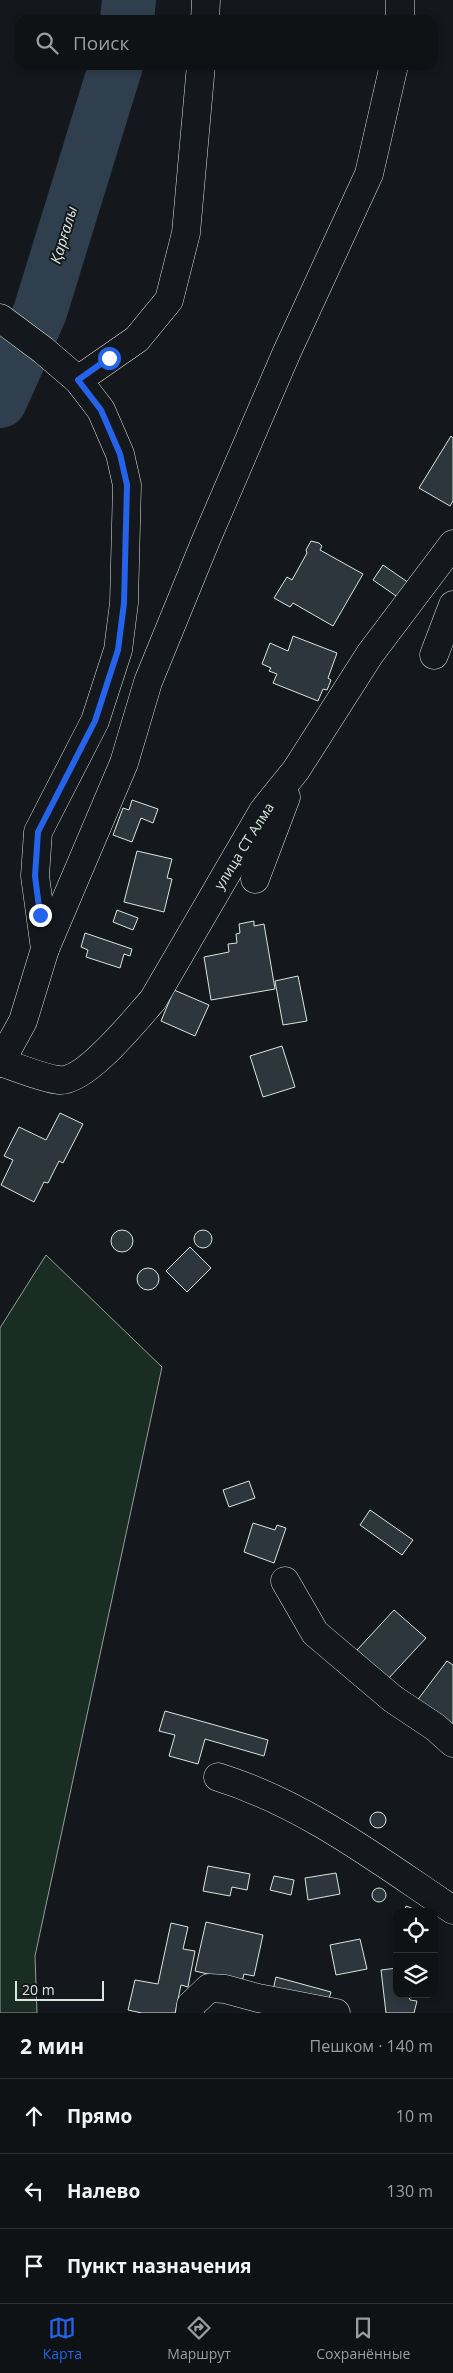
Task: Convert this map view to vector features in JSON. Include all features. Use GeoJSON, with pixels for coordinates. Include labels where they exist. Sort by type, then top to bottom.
{"type":"FeatureCollection","features":[{"type":"Feature","properties":{"kind":"street"},"geometry":{"type":"LineString","coordinates":[[205,15],[206,0]]}},
{"type":"Feature","properties":{"kind":"street"},"geometry":{"type":"LineString","coordinates":[[400,0],[400,15]]}},
{"type":"Feature","properties":{"kind":"street"},"geometry":{"type":"LineString","coordinates":[[78,380],[137,339],[169,300],[186,233],[201,70]]}},
{"type":"Feature","properties":{"kind":"street"},"geometry":{"type":"LineString","coordinates":[[0,1063],[23,1021],[45,949],[124,763],[148,682],[206,540],[286,354],[369,174],[393,70]]}},
{"type":"Feature","properties":{"kind":"street"},"geometry":{"type":"LineString","coordinates":[[3,320],[43,350],[78,380],[101,410],[120,454],[127,485],[124,603],[118,650],[95,721],[38,832],[35,876],[45,949]]}},
{"type":"Feature","properties":{"kind":"street","name":"улица СТ Алма"},"geometry":{"type":"LineString","coordinates":[[0,1063],[60,1080],[73,1078],[101,1057],[153,1000],[263,812],[296,770],[370,654],[453,544]]}},
{"type":"Feature","properties":{"kind":"street"},"geometry":{"type":"LineString","coordinates":[[434,655],[453,605]]}},
{"type":"Feature","properties":{"kind":"street"},"geometry":{"type":"LineString","coordinates":[[255,879],[296,770]]}},
{"type":"Feature","properties":{"kind":"street"},"geometry":{"type":"LineString","coordinates":[[285,1581],[316,1633],[393,1699],[435,1727],[453,1743]]}},
{"type":"Feature","properties":{"kind":"street"},"geometry":{"type":"LineString","coordinates":[[218,1778],[252,1788],[313,1817],[453,1910]]}},
{"type":"Feature","properties":{"kind":"street"},"geometry":{"type":"LineString","coordinates":[[190,2013],[191,2005],[209,1988],[225,1989],[258,1998],[336,2013]]}},
{"type":"Feature","properties":{"kind":"green space"},"geometry":{"type":"Polygon","coordinates":[[[46,1255],[162,1367],[35,1956],[37,2013],[0,2013],[0,1328],[46,1255]]]}},
{"type":"Feature","properties":{"kind":"building"},"geometry":{"type":"Polygon","coordinates":[[[451,436],[453,438],[453,501],[450,506],[419,488],[451,436]]]}},
{"type":"Feature","properties":{"kind":"building"},"geometry":{"type":"Polygon","coordinates":[[[311,541],[322,546],[320,550],[363,574],[333,626],[293,603],[290,607],[274,598],[287,577],[292,580],[307,553],[306,550],[311,541]]]}},
{"type":"Feature","properties":{"kind":"building"},"geometry":{"type":"Polygon","coordinates":[[[383,565],[409,583],[399,598],[373,580],[383,565]]]}},
{"type":"Feature","properties":{"kind":"building"},"geometry":{"type":"Polygon","coordinates":[[[293,636],[337,653],[328,678],[331,680],[327,690],[323,689],[318,701],[273,683],[277,674],[269,671],[271,668],[262,664],[270,643],[288,651],[293,636]]]}},
{"type":"Feature","properties":{"kind":"building"},"geometry":{"type":"Polygon","coordinates":[[[132,800],[158,809],[153,823],[141,818],[132,842],[113,835],[123,808],[129,810],[132,800]]]}},
{"type":"Feature","properties":{"kind":"building"},"geometry":{"type":"Polygon","coordinates":[[[137,851],[172,859],[167,878],[172,879],[164,912],[124,902],[137,851]]]}},
{"type":"Feature","properties":{"kind":"building"},"geometry":{"type":"Polygon","coordinates":[[[117,910],[138,918],[133,930],[113,922],[117,910]]]}},
{"type":"Feature","properties":{"kind":"building"},"geometry":{"type":"Polygon","coordinates":[[[254,921],[254,926],[264,924],[275,989],[211,1000],[204,957],[229,952],[228,944],[237,943],[236,934],[240,933],[239,924],[254,921]]]}},
{"type":"Feature","properties":{"kind":"building"},"geometry":{"type":"Polygon","coordinates":[[[85,933],[132,949],[130,956],[124,954],[120,968],[86,957],[88,950],[81,947],[85,933]]]}},
{"type":"Feature","properties":{"kind":"building"},"geometry":{"type":"Polygon","coordinates":[[[298,976],[307,1021],[283,1025],[275,981],[298,976]]]}},
{"type":"Feature","properties":{"kind":"building"},"geometry":{"type":"Polygon","coordinates":[[[174,990],[209,1005],[195,1036],[161,1021],[174,990]]]}},
{"type":"Feature","properties":{"kind":"building"},"geometry":{"type":"Polygon","coordinates":[[[282,1046],[295,1087],[263,1097],[250,1056],[282,1046]]]}},
{"type":"Feature","properties":{"kind":"building"},"geometry":{"type":"Polygon","coordinates":[[[60,1113],[83,1124],[63,1163],[59,1161],[48,1183],[44,1182],[34,1202],[1,1185],[13,1160],[4,1156],[19,1127],[46,1140],[60,1113]]]}},
{"type":"Feature","properties":{"kind":"building"},"geometry":{"type":"Polygon","coordinates":[[[122,1230],[130,1233],[133,1241],[130,1249],[122,1252],[114,1249],[111,1241],[114,1233],[122,1230]]]}},
{"type":"Feature","properties":{"kind":"building"},"geometry":{"type":"Polygon","coordinates":[[[199,1230],[207,1230],[212,1235],[210,1246],[199,1248],[194,1243],[194,1235],[199,1230]]]}},
{"type":"Feature","properties":{"kind":"building"},"geometry":{"type":"Polygon","coordinates":[[[190,1247],[211,1268],[187,1292],[166,1271],[190,1247]]]}},
{"type":"Feature","properties":{"kind":"building"},"geometry":{"type":"Polygon","coordinates":[[[148,1268],[156,1271],[159,1279],[156,1287],[148,1290],[140,1287],[137,1279],[140,1271],[148,1268]]]}},
{"type":"Feature","properties":{"kind":"building"},"geometry":{"type":"Polygon","coordinates":[[[249,1481],[255,1498],[229,1507],[223,1490],[249,1481]]]}},
{"type":"Feature","properties":{"kind":"building"},"geometry":{"type":"Polygon","coordinates":[[[370,1510],[413,1540],[402,1555],[360,1525],[370,1510]]]}},
{"type":"Feature","properties":{"kind":"building"},"geometry":{"type":"Polygon","coordinates":[[[253,1523],[275,1530],[277,1525],[286,1528],[274,1563],[244,1552],[253,1523]]]}},
{"type":"Feature","properties":{"kind":"building"},"geometry":{"type":"Polygon","coordinates":[[[394,1610],[426,1638],[388,1679],[357,1650],[394,1610]]]}},
{"type":"Feature","properties":{"kind":"building"},"geometry":{"type":"Polygon","coordinates":[[[447,1661],[453,1665],[453,1728],[416,1702],[447,1661]]]}},
{"type":"Feature","properties":{"kind":"building"},"geometry":{"type":"Polygon","coordinates":[[[165,1711],[268,1740],[264,1756],[205,1739],[198,1764],[169,1756],[175,1735],[159,1731],[165,1711]]]}},
{"type":"Feature","properties":{"kind":"building"},"geometry":{"type":"Polygon","coordinates":[[[375,1812],[381,1812],[386,1817],[384,1826],[375,1828],[370,1823],[370,1817],[375,1812]]]}},
{"type":"Feature","properties":{"kind":"building"},"geometry":{"type":"Polygon","coordinates":[[[208,1866],[250,1874],[247,1890],[232,1887],[230,1896],[203,1891],[208,1866]]]}},
{"type":"Feature","properties":{"kind":"building"},"geometry":{"type":"Polygon","coordinates":[[[336,1873],[340,1894],[308,1900],[305,1878],[336,1873]]]}},
{"type":"Feature","properties":{"kind":"building"},"geometry":{"type":"Polygon","coordinates":[[[274,1876],[294,1880],[291,1895],[270,1890],[274,1876]]]}},
{"type":"Feature","properties":{"kind":"building"},"geometry":{"type":"Polygon","coordinates":[[[376,1888],[382,1888],[386,1895],[382,1902],[376,1902],[372,1898],[372,1892],[376,1888]]]}},
{"type":"Feature","properties":{"kind":"building"},"geometry":{"type":"Polygon","coordinates":[[[206,1922],[263,1935],[254,1976],[244,1974],[242,1982],[195,1971],[206,1922]]]}},
{"type":"Feature","properties":{"kind":"building"},"geometry":{"type":"Polygon","coordinates":[[[171,1923],[188,1927],[183,1949],[195,1951],[188,1987],[181,1985],[175,2013],[142,2013],[128,2010],[135,1980],[158,1984],[171,1923]]]}},
{"type":"Feature","properties":{"kind":"building"},"geometry":{"type":"Polygon","coordinates":[[[360,1939],[367,1969],[336,1975],[330,1945],[360,1939]]]}},
{"type":"Feature","properties":{"kind":"building"},"geometry":{"type":"Polygon","coordinates":[[[393,1968],[393,1998],[409,1998],[410,2000],[417,2001],[414,2013],[386,2013],[381,1970],[393,1968]]]}},
{"type":"Feature","properties":{"kind":"building"},"geometry":{"type":"Polygon","coordinates":[[[276,1977],[331,1992],[327,2005],[273,1990],[276,1977]]]}},
{"type":"Feature","properties":{"kind":"waterway","name":"Қарғалы"},"geometry":{"type":"LineString","coordinates":[[128,15],[129,0]]}},
{"type":"Feature","properties":{"kind":"waterway","name":"Қарғалы"},"geometry":{"type":"LineString","coordinates":[[0,401],[40,312],[114,70]]}},
{"type":"Feature","properties":{"kind":"route"},"geometry":{"type":"LineString","coordinates":[[40,915],[35,876],[38,832],[60,793],[95,721],[118,650],[124,603],[127,485],[120,454],[101,410],[78,380],[109,358]]}}]}
